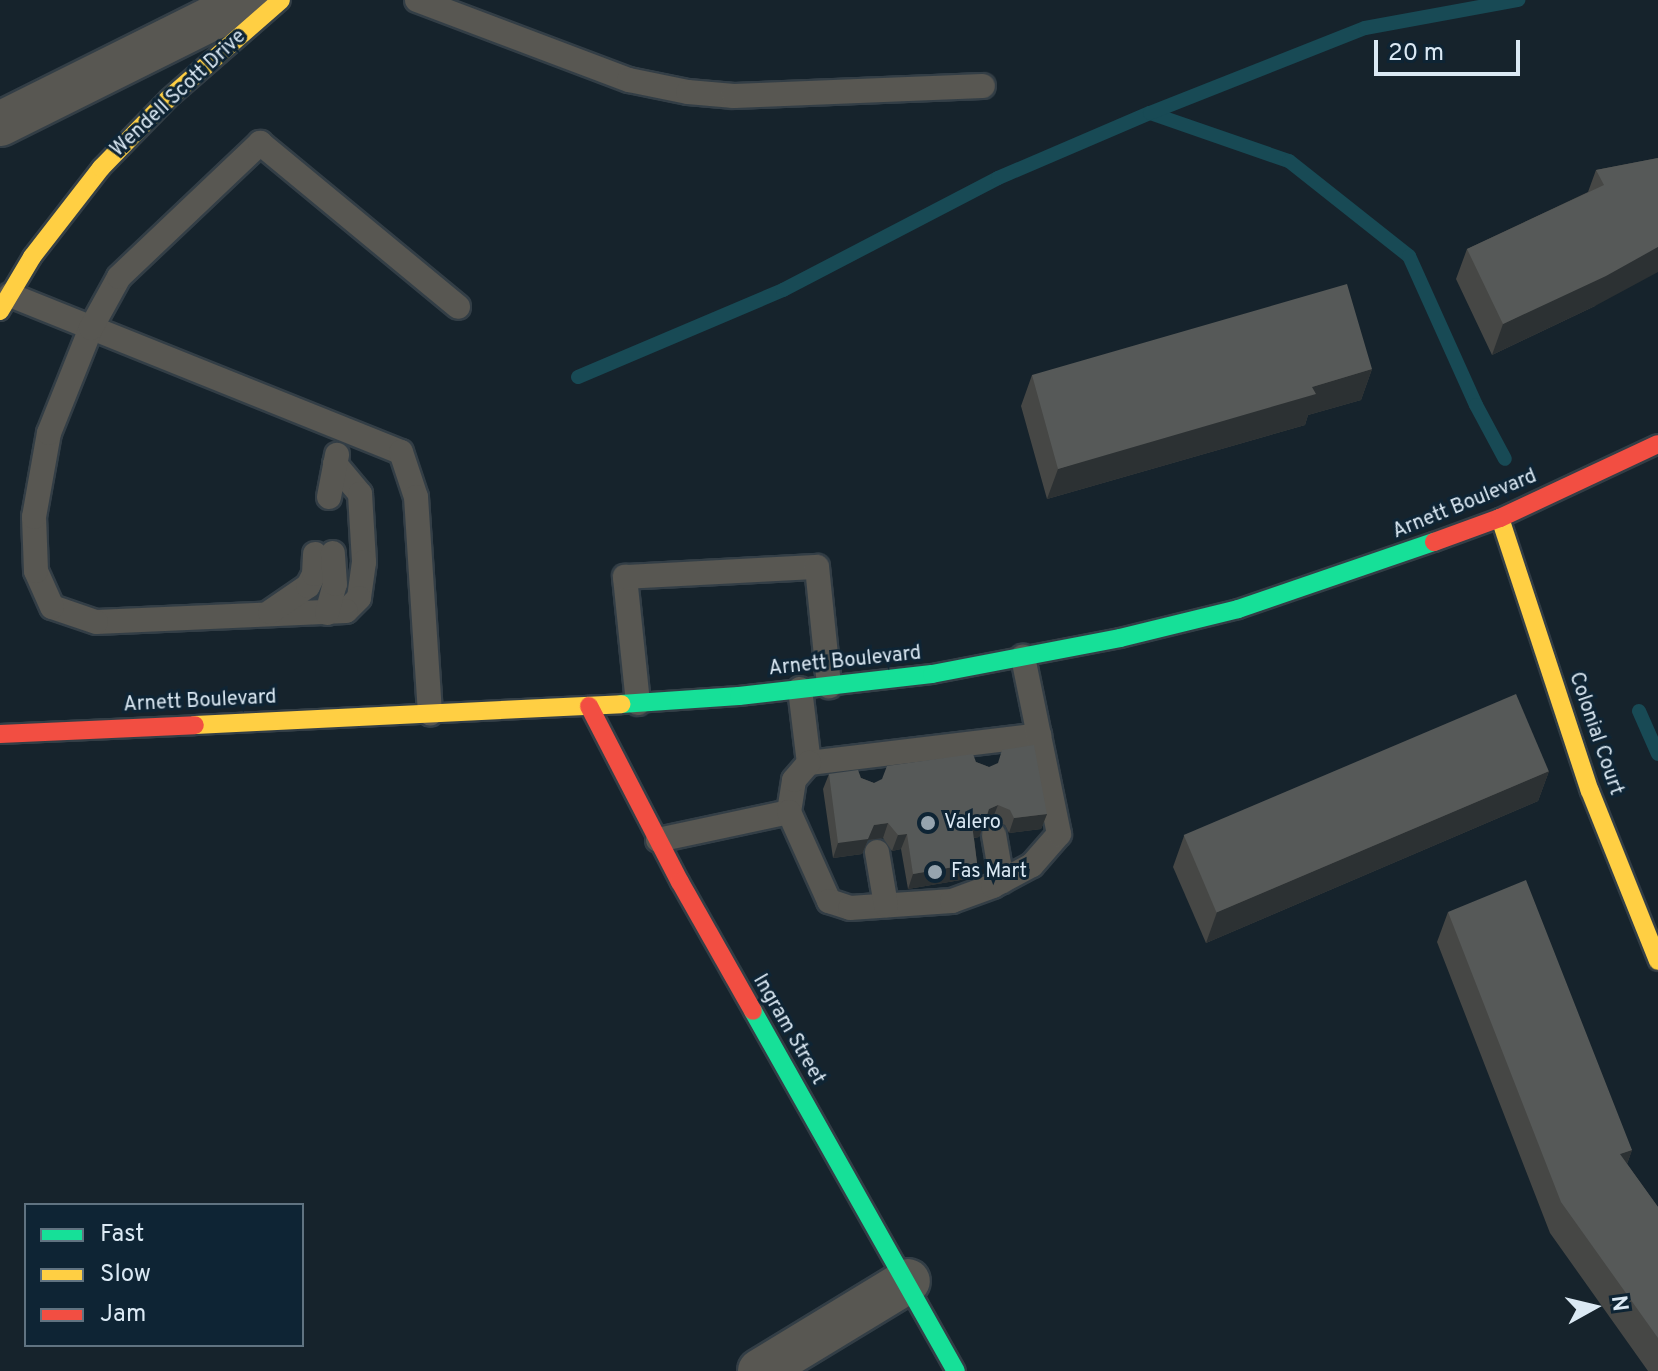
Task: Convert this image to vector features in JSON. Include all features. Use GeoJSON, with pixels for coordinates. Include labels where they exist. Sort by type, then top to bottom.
{"type":"FeatureCollection","features":[{"type":"Feature","properties":{"kind":"main road","name":"Wendell Scott Drive"},"geometry":{"type":"LineString","coordinates":[[5,303],[32,257],[101,168],[168,99],[281,0]]}},
{"type":"Feature","properties":{"kind":"main road","name":"Arnett Boulevard"},"geometry":{"type":"LineString","coordinates":[[0,734],[638,703],[932,674],[1120,638],[1238,609],[1354,572],[1500,518],[1658,444]]}},
{"type":"Feature","properties":{"kind":"main road","name":"Colonial Court"},"geometry":{"type":"LineString","coordinates":[[1500,518],[1590,791],[1658,961]]}},
{"type":"Feature","properties":{"kind":"main road","name":"Ingram Street"},"geometry":{"type":"LineString","coordinates":[[589,706],[780,1063],[908,1281],[956,1371]]}},
{"type":"Feature","properties":{"kind":"street","name":"Wendell Scott Drive"},"geometry":{"type":"LineString","coordinates":[[0,124],[249,0]]}},
{"type":"Feature","properties":{"kind":"street"},"geometry":{"type":"LineString","coordinates":[[760,1371],[908,1281]]}},
{"type":"Feature","properties":{"kind":"lane"},"geometry":{"type":"LineString","coordinates":[[417,0],[629,80],[688,92],[734,96],[983,86]]}},
{"type":"Feature","properties":{"kind":"lane"},"geometry":{"type":"LineString","coordinates":[[335,464],[360,494],[364,562],[359,598],[346,611],[96,622],[52,607],[36,571],[34,517],[49,433],[91,328],[119,277],[260,143],[458,307]]}},
{"type":"Feature","properties":{"kind":"lane"},"geometry":{"type":"LineString","coordinates":[[5,303],[91,328],[401,452],[416,497],[430,714]]}},
{"type":"Feature","properties":{"kind":"lane"},"geometry":{"type":"LineString","coordinates":[[319,498],[335,464],[343,429]]}},
{"type":"Feature","properties":{"kind":"lane"},"geometry":{"type":"LineString","coordinates":[[270,612],[308,586],[324,553],[335,584],[327,613]]}},
{"type":"Feature","properties":{"kind":"lane"},"geometry":{"type":"LineString","coordinates":[[638,703],[625,577],[817,567],[829,686]]}},
{"type":"Feature","properties":{"kind":"lane"},"geometry":{"type":"LineString","coordinates":[[1023,657],[1039,735],[1059,834],[1032,865],[952,901],[850,908],[829,901],[789,812],[794,780],[809,763],[1039,735]]}},
{"type":"Feature","properties":{"kind":"lane"},"geometry":{"type":"LineString","coordinates":[[800,689],[809,763]]}},
{"type":"Feature","properties":{"kind":"lane"},"geometry":{"type":"LineString","coordinates":[[978,742],[982,767]]}},
{"type":"Feature","properties":{"kind":"lane"},"geometry":{"type":"LineString","coordinates":[[863,756],[867,783]]}},
{"type":"Feature","properties":{"kind":"lane"},"geometry":{"type":"LineString","coordinates":[[658,840],[789,812]]}},
{"type":"Feature","properties":{"kind":"lane"},"geometry":{"type":"LineString","coordinates":[[994,835],[1002,881]]}},
{"type":"Feature","properties":{"kind":"lane"},"geometry":{"type":"LineString","coordinates":[[877,852],[886,905]]}},
{"type":"Feature","properties":{"kind":"building"},"geometry":{"type":"Polygon","coordinates":[[[1658,158],[1658,247],[1606,276],[1503,324],[1467,249],[1604,185],[1596,170],[1658,158]]]}},
{"type":"Feature","properties":{"kind":"building"},"geometry":{"type":"Polygon","coordinates":[[[1347,284],[1372,369],[1312,387],[1316,394],[1058,469],[1032,375],[1347,284]]]}},
{"type":"Feature","properties":{"kind":"building"},"geometry":{"type":"Polygon","coordinates":[[[1516,694],[1549,771],[1217,912],[1184,835],[1516,694]]]}},
{"type":"Feature","properties":{"kind":"building"},"geometry":{"type":"Polygon","coordinates":[[[1034,745],[1047,814],[1014,818],[1010,810],[998,805],[989,809],[985,822],[972,824],[977,863],[913,874],[907,834],[898,835],[888,823],[874,825],[868,839],[838,843],[829,774],[858,770],[861,778],[874,783],[882,779],[887,766],[973,754],[976,762],[989,767],[998,763],[1002,750],[1034,745]]]}},
{"type":"Feature","properties":{"kind":"building"},"geometry":{"type":"Polygon","coordinates":[[[1526,880],[1632,1150],[1620,1154],[1658,1207],[1658,1338],[1561,1202],[1448,912],[1526,880]]]}},
{"type":"Feature","properties":{"kind":"waterway"},"geometry":{"type":"LineString","coordinates":[[578,377],[783,290],[998,178],[1150,113],[1365,28],[1518,0]]}},
{"type":"Feature","properties":{"kind":"waterway"},"geometry":{"type":"LineString","coordinates":[[1150,113],[1289,161],[1409,256],[1476,405],[1505,459]]}},
{"type":"Feature","properties":{"kind":"waterway"},"geometry":{"type":"LineString","coordinates":[[1639,711],[1658,754]]}},
{"type":"Feature","properties":{"kind":"traffic: fast"},"geometry":{"type":"LineString","coordinates":[[621,704],[739,696],[932,674],[1120,638],[1238,609],[1434,542]]}},
{"type":"Feature","properties":{"kind":"traffic: fast"},"geometry":{"type":"LineString","coordinates":[[753,1011],[956,1371]]}},
{"type":"Feature","properties":{"kind":"traffic: slow"},"geometry":{"type":"LineString","coordinates":[[0,311],[32,257],[101,168],[168,99],[281,0]]}},
{"type":"Feature","properties":{"kind":"traffic: slow"},"geometry":{"type":"LineString","coordinates":[[1500,518],[1590,791],[1658,961]]}},
{"type":"Feature","properties":{"kind":"traffic: slow"},"geometry":{"type":"LineString","coordinates":[[195,725],[621,704]]}},
{"type":"Feature","properties":{"kind":"traffic: jam"},"geometry":{"type":"LineString","coordinates":[[1434,542],[1500,518],[1658,444]]}},
{"type":"Feature","properties":{"kind":"traffic: jam"},"geometry":{"type":"LineString","coordinates":[[589,706],[680,882],[753,1011]]}},
{"type":"Feature","properties":{"kind":"traffic: jam"},"geometry":{"type":"LineString","coordinates":[[0,734],[195,725]]}},
{"type":"Feature","properties":{"kind":"place","name":"Valero"},"geometry":{"type":"Point","coordinates":[928,823]}},
{"type":"Feature","properties":{"kind":"place","name":"Fas Mart"},"geometry":{"type":"Point","coordinates":[935,872]}}]}
